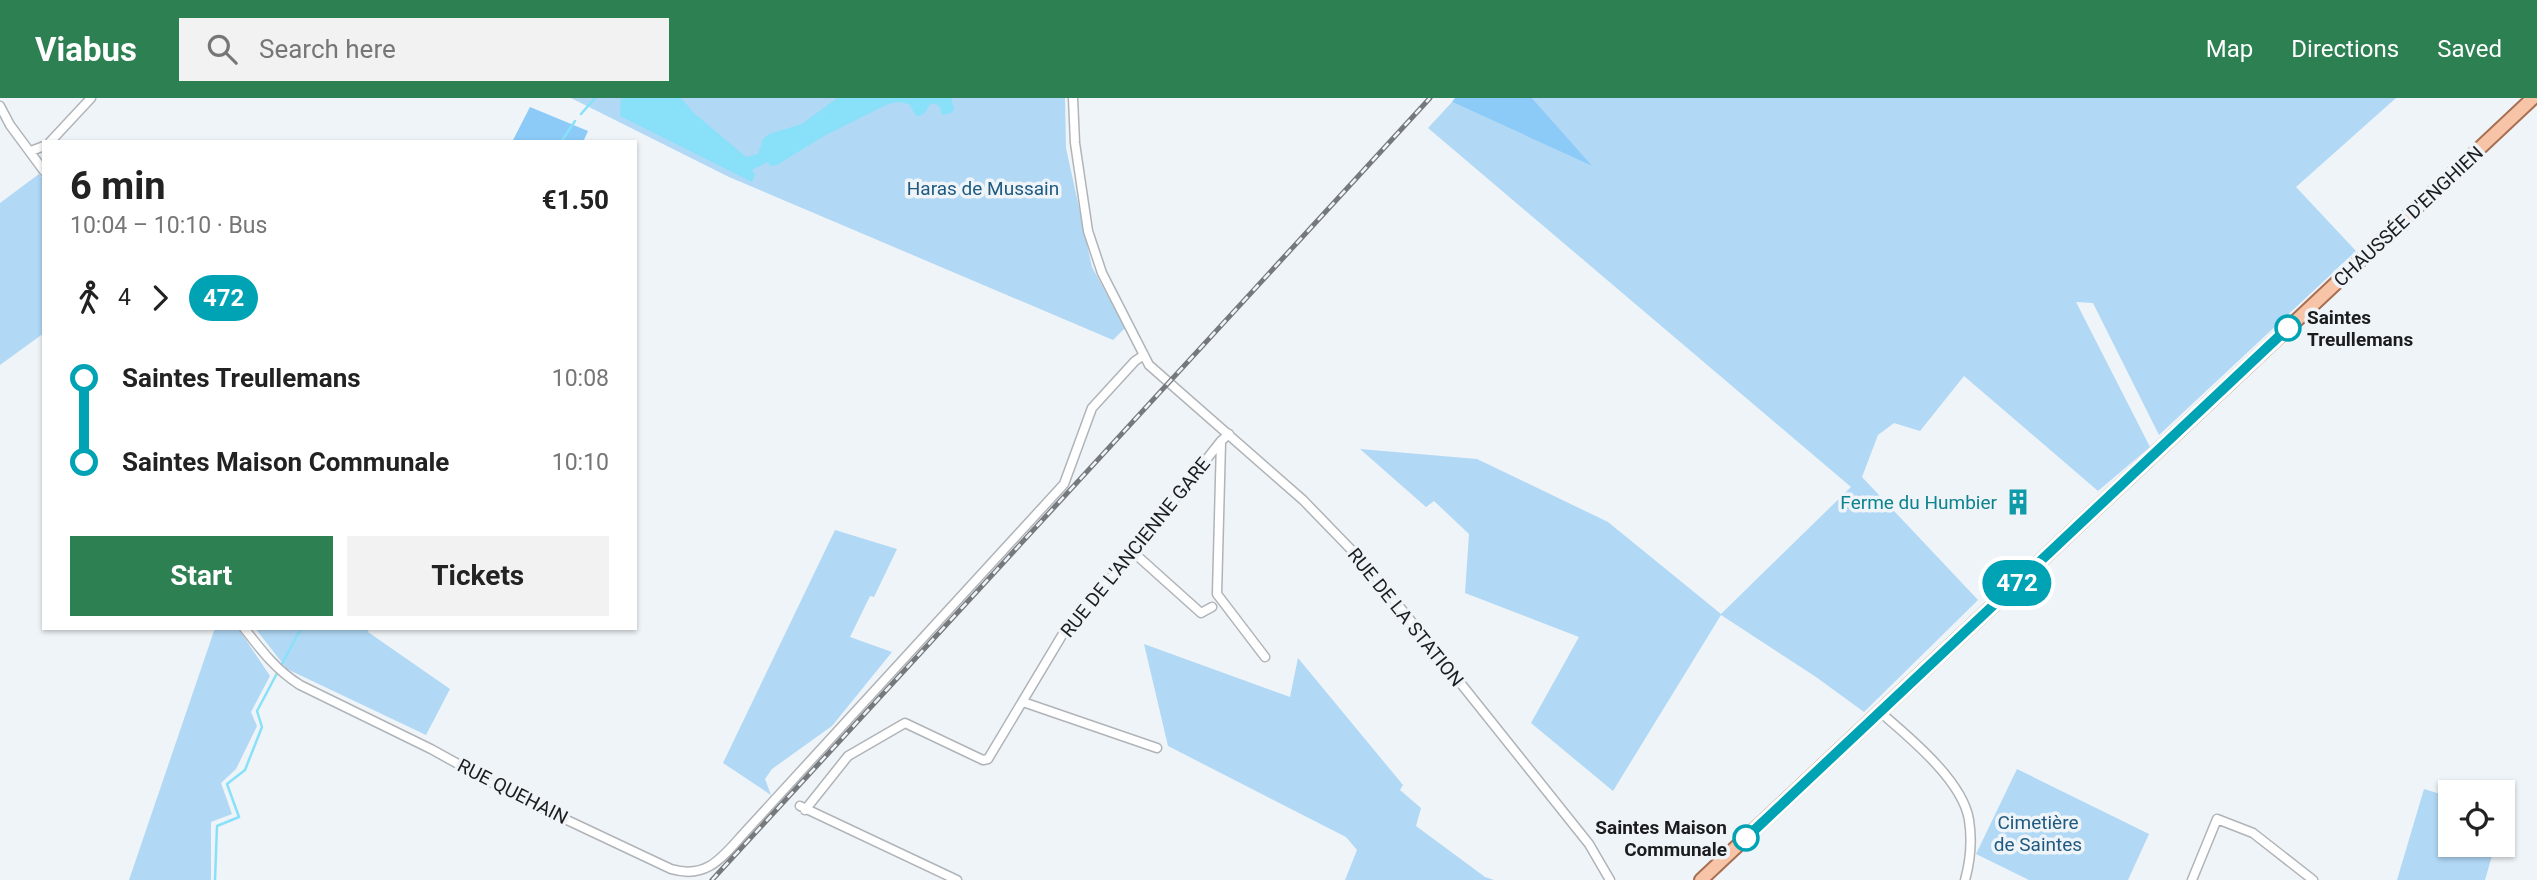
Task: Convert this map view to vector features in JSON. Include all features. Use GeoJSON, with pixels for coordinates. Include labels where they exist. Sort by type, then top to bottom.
{"type":"FeatureCollection","features":[{"type":"Feature","properties":{"kind":"main road","name":"CHAUSSÉE D'ENGHIEN"},"geometry":{"type":"LineString","coordinates":[[1701,880],[2532,98]]}},
{"type":"Feature","properties":{"kind":"street"},"geometry":{"type":"LineString","coordinates":[[52,140],[91,98]]}},
{"type":"Feature","properties":{"kind":"street","name":"RUE DE LA STATION"},"geometry":{"type":"LineString","coordinates":[[1073,98],[1075,143],[1088,231],[1101,272],[1149,365],[1303,500],[1367,566],[1578,830],[1610,880]]}},
{"type":"Feature","properties":{"kind":"street"},"geometry":{"type":"LineString","coordinates":[[0,106],[16,134],[42,168]]}},
{"type":"Feature","properties":{"kind":"street"},"geometry":{"type":"LineString","coordinates":[[31,151],[42,147]]}},
{"type":"Feature","properties":{"kind":"street","name":"RUE QUEHAIN"},"geometry":{"type":"LineString","coordinates":[[246,630],[280,672],[300,685],[431,748],[516,796],[684,874],[703,873],[714,866],[779,797],[1063,484],[1092,408],[1135,361],[1144,355]]}},
{"type":"Feature","properties":{"kind":"street","name":"RUE DE L'ANCIENNE GARE"},"geometry":{"type":"LineString","coordinates":[[957,880],[803,808],[848,756],[905,723],[983,760],[988,759],[1064,632],[1229,433]]}},
{"type":"Feature","properties":{"kind":"street"},"geometry":{"type":"LineString","coordinates":[[1221,441],[1217,594],[1265,657]]}},
{"type":"Feature","properties":{"kind":"street"},"geometry":{"type":"LineString","coordinates":[[1133,552],[1201,613],[1212,607]]}},
{"type":"Feature","properties":{"kind":"street"},"geometry":{"type":"LineString","coordinates":[[1023,702],[1157,748]]}},
{"type":"Feature","properties":{"kind":"street"},"geometry":{"type":"LineString","coordinates":[[1880,712],[1927,752],[1961,800],[1969,820],[1969,852],[1965,880]]}},
{"type":"Feature","properties":{"kind":"street"},"geometry":{"type":"LineString","coordinates":[[2192,880],[2217,819],[2253,833],[2313,880]]}},
{"type":"Feature","properties":{"kind":"green space","name":"Haras de Mussain"},"geometry":{"type":"Polygon","coordinates":[[[571,98],[1065,98],[1066,148],[1092,267],[1125,328],[1113,340],[729,177],[571,98]]]}},
{"type":"Feature","properties":{"kind":"green space"},"geometry":{"type":"Polygon","coordinates":[[[1532,98],[2396,98],[2296,187],[2356,251],[2159,435],[2093,303],[2076,302],[2150,447],[2098,491],[1964,376],[1920,431],[1894,423],[1878,435],[1862,477],[1978,600],[1864,712],[1721,615],[1613,791],[1531,723],[1579,637],[1465,593],[1469,534],[1434,501],[1426,507],[1360,449],[1477,459],[1608,522],[1721,614],[1851,487],[1428,128],[1452,102],[1590,165],[1532,98]]]}},
{"type":"Feature","properties":{"kind":"green space"},"geometry":{"type":"Polygon","coordinates":[[[39,174],[42,177],[42,334],[0,365],[0,203],[39,174]]]}},
{"type":"Feature","properties":{"kind":"green space"},"geometry":{"type":"Polygon","coordinates":[[[835,530],[897,549],[874,597],[870,596],[850,637],[892,652],[832,726],[772,769],[765,779],[771,795],[723,763],[835,530]]]}},
{"type":"Feature","properties":{"kind":"green space"},"geometry":{"type":"Polygon","coordinates":[[[214,630],[239,630],[270,676],[251,712],[257,726],[236,769],[221,783],[232,814],[211,822],[211,880],[129,880],[214,630]]]}},
{"type":"Feature","properties":{"kind":"green space"},"geometry":{"type":"Polygon","coordinates":[[[257,630],[368,630],[450,689],[426,735],[287,669],[257,630]]]}},
{"type":"Feature","properties":{"kind":"green space"},"geometry":{"type":"Polygon","coordinates":[[[1144,644],[1290,697],[1298,658],[1403,785],[1400,790],[1421,808],[1416,826],[1485,877],[1494,880],[1345,880],[1357,850],[1346,837],[1168,746],[1144,644]]]}},
{"type":"Feature","properties":{"kind":"green space","name":"Cimetière de Saintes"},"geometry":{"type":"Polygon","coordinates":[[[2017,769],[2149,834],[2128,880],[2029,880],[1976,854],[2017,769]]]}},
{"type":"Feature","properties":{"kind":"green space"},"geometry":{"type":"Polygon","coordinates":[[[2424,789],[2438,793],[2438,857],[2492,857],[2485,880],[2397,880],[2424,789]]]}},
{"type":"Feature","properties":{"kind":"shaded area"},"geometry":{"type":"Polygon","coordinates":[[[621,98],[681,98],[694,113],[746,157],[758,154],[763,139],[769,134],[802,124],[837,98],[951,98],[954,108],[952,113],[942,115],[940,107],[935,103],[929,105],[926,112],[916,116],[909,104],[888,104],[824,136],[777,165],[770,166],[768,162],[752,170],[755,175],[752,182],[620,116],[621,98]]]}},
{"type":"Feature","properties":{"kind":"shaded area"},"geometry":{"type":"Polygon","coordinates":[[[1455,98],[1532,98],[1592,166],[1452,102],[1455,98]]]}},
{"type":"Feature","properties":{"kind":"shaded area"},"geometry":{"type":"Polygon","coordinates":[[[530,107],[588,131],[584,140],[513,140],[530,107]]]}},
{"type":"Feature","properties":{"kind":"waterway"},"geometry":{"type":"LineString","coordinates":[[581,114],[595,98]]}},
{"type":"Feature","properties":{"kind":"waterway"},"geometry":{"type":"LineString","coordinates":[[562,140],[575,121]]}},
{"type":"Feature","properties":{"kind":"waterway"},"geometry":{"type":"LineString","coordinates":[[215,880],[217,826],[239,817],[227,784],[245,770],[262,727],[257,711],[300,630]]}},
{"type":"Feature","properties":{"kind":"railway"},"geometry":{"type":"LineString","coordinates":[[712,880],[1430,98]]}},
{"type":"Feature","properties":{"kind":"bus line","name":"472"},"geometry":{"type":"LineString","coordinates":[[1746,838],[2288,328]]}},
{"type":"Feature","properties":{"kind":"place","name":"Saintes Treullemans"},"geometry":{"type":"Point","coordinates":[2288,328]}},
{"type":"Feature","properties":{"kind":"place","name":"Ferme du Humbier"},"geometry":{"type":"Point","coordinates":[2018,502]}},
{"type":"Feature","properties":{"kind":"place","name":"Saintes Maison Communale"},"geometry":{"type":"Point","coordinates":[1746,838]}}]}
